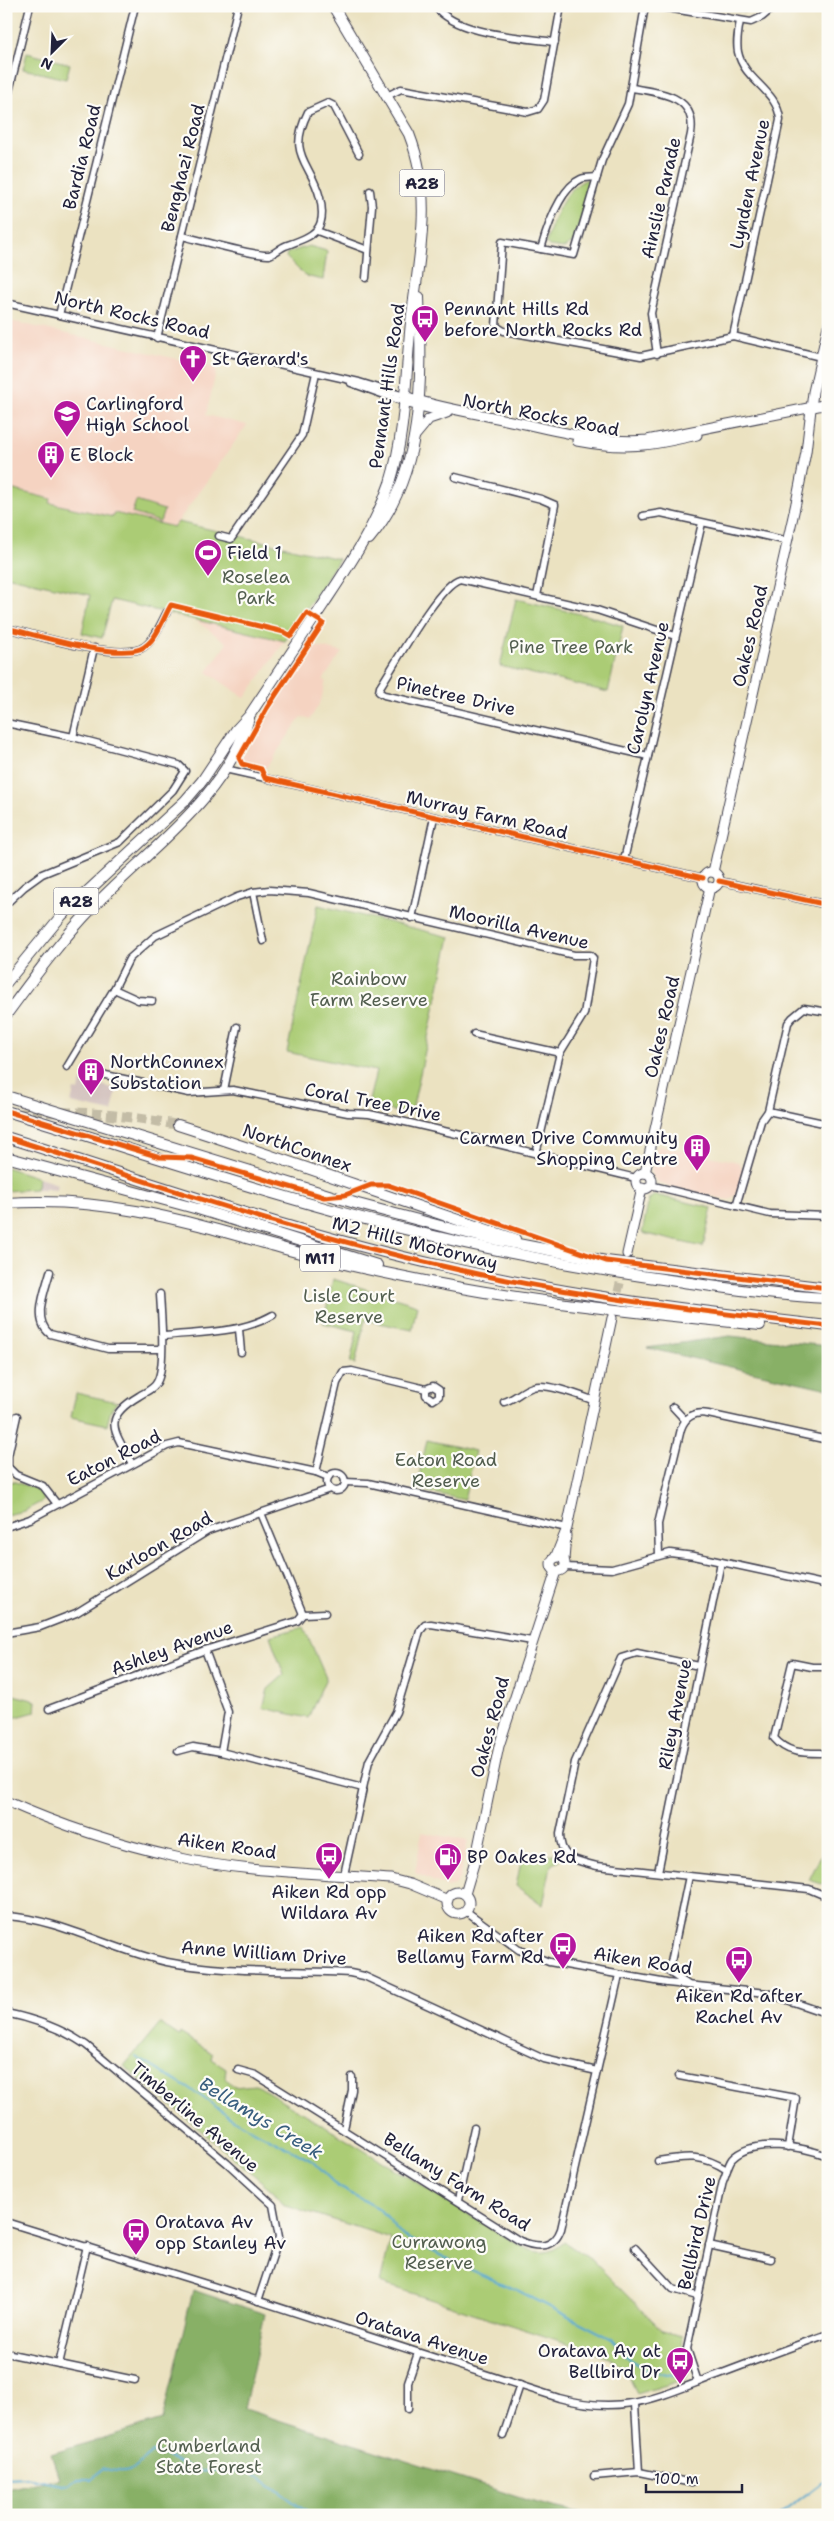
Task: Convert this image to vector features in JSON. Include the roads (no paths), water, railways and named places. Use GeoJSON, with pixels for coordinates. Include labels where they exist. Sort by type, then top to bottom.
{"type":"FeatureCollection","features":[{"type":"Feature","properties":{"kind":"highway","name":"Pennant Hills Road"},"geometry":{"type":"LineString","coordinates":[[333,6],[409,134],[420,170],[424,208],[399,442],[390,482],[359,551]]}},
{"type":"Feature","properties":{"kind":"highway","name":"Pennant Hills Road"},"geometry":{"type":"LineString","coordinates":[[6,983],[62,914],[173,812],[202,781],[236,730],[249,716],[359,551],[381,525],[397,494],[414,437],[418,404],[418,278]]}},
{"type":"Feature","properties":{"kind":"highway","name":"Pennant Hills Road"},"geometry":{"type":"LineString","coordinates":[[6,1015],[54,950],[94,906],[191,812],[225,769],[244,735],[249,716]]}},
{"type":"Feature","properties":{"kind":"highway"},"geometry":{"type":"LineString","coordinates":[[202,781],[212,776],[217,769],[225,769]]}},
{"type":"Feature","properties":{"kind":"highway"},"geometry":{"type":"LineString","coordinates":[[6,1096],[389,1213],[482,1237],[606,1261],[828,1288]]}},
{"type":"Feature","properties":{"kind":"highway","name":"M2 Hills Motorway"},"geometry":{"type":"LineString","coordinates":[[6,1111],[315,1205],[468,1244],[529,1257],[641,1276],[788,1297],[828,1298]]}},
{"type":"Feature","properties":{"kind":"highway","name":"NorthConnex"},"geometry":{"type":"LineString","coordinates":[[178,1125],[273,1155],[509,1237],[606,1261]]}},
{"type":"Feature","properties":{"kind":"highway","name":"M2 Hills Motorway"},"geometry":{"type":"LineString","coordinates":[[6,1137],[294,1227],[440,1266],[564,1291],[639,1303],[828,1326]]}},
{"type":"Feature","properties":{"kind":"highway"},"geometry":{"type":"LineString","coordinates":[[6,1152],[31,1164]]}},
{"type":"Feature","properties":{"kind":"highway"},"geometry":{"type":"LineString","coordinates":[[6,1157],[198,1209],[454,1287],[594,1308],[828,1333]]}},
{"type":"Feature","properties":{"kind":"highway","name":"M11"},"geometry":{"type":"LineString","coordinates":[[6,1203],[59,1202],[130,1208],[329,1260],[454,1287]]}},
{"type":"Feature","properties":{"kind":"main road","name":"Oakes Road"},"geometry":{"type":"LineString","coordinates":[[713,872],[788,540],[806,452],[811,407],[828,326]]}},
{"type":"Feature","properties":{"kind":"main road","name":"North Rocks Road"},"geometry":{"type":"LineString","coordinates":[[404,399],[449,414],[620,448],[664,442],[740,422]]}},
{"type":"Feature","properties":{"kind":"main road","name":"North Rocks Road"},"geometry":{"type":"LineString","coordinates":[[418,404],[580,436],[617,440],[647,440],[828,404]]}},
{"type":"Feature","properties":{"kind":"main road"},"geometry":{"type":"LineString","coordinates":[[414,437],[429,419],[449,414]]}},
{"type":"Feature","properties":{"kind":"main road"},"geometry":{"type":"LineString","coordinates":[[708,872],[713,872],[718,876],[719,881],[717,885],[710,887],[704,883],[703,878],[708,872]]}},
{"type":"Feature","properties":{"kind":"main road","name":"Oakes Road"},"geometry":{"type":"LineString","coordinates":[[645,1173],[710,887]]}},
{"type":"Feature","properties":{"kind":"main road"},"geometry":{"type":"LineString","coordinates":[[627,1254],[646,1187],[652,1179],[645,1173],[640,1174],[636,1178],[637,1184],[646,1187]]}},
{"type":"Feature","properties":{"kind":"main road"},"geometry":{"type":"LineString","coordinates":[[566,1531],[565,1563],[560,1571],[556,1571],[551,1566],[566,1531],[612,1318]]}},
{"type":"Feature","properties":{"kind":"main road"},"geometry":{"type":"LineString","coordinates":[[555,1558],[560,1557],[565,1563]]}},
{"type":"Feature","properties":{"kind":"main road","name":"Oakes Road"},"geometry":{"type":"LineString","coordinates":[[465,1894],[476,1857],[499,1746],[556,1571]]}},
{"type":"Feature","properties":{"kind":"main road","name":"Aiken Road"},"geometry":{"type":"LineString","coordinates":[[6,1801],[121,1842],[176,1857],[222,1865],[401,1881],[448,1900]]}},
{"type":"Feature","properties":{"kind":"main road"},"geometry":{"type":"LineString","coordinates":[[454,1892],[465,1894],[469,1904],[466,1911],[454,1913],[448,1908],[448,1900],[454,1892]]}},
{"type":"Feature","properties":{"kind":"street"},"geometry":{"type":"LineString","coordinates":[[6,104],[30,6]]}},
{"type":"Feature","properties":{"kind":"street","name":"Bardia Road"},"geometry":{"type":"LineString","coordinates":[[59,315],[135,6]]}},
{"type":"Feature","properties":{"kind":"street","name":"Benghazi Road"},"geometry":{"type":"LineString","coordinates":[[157,338],[238,6]]}},
{"type":"Feature","properties":{"kind":"street"},"geometry":{"type":"LineString","coordinates":[[435,6],[450,20],[472,29],[555,42]]}},
{"type":"Feature","properties":{"kind":"street"},"geometry":{"type":"LineString","coordinates":[[387,96],[401,89],[534,111],[543,103],[560,6]]}},
{"type":"Feature","properties":{"kind":"street"},"geometry":{"type":"LineString","coordinates":[[645,6],[632,88],[627,106],[603,157],[574,255],[502,242],[496,322],[499,329],[641,356],[733,336],[821,357]]}},
{"type":"Feature","properties":{"kind":"street"},"geometry":{"type":"LineString","coordinates":[[655,6],[682,9],[740,21],[757,20],[775,6]]}},
{"type":"Feature","properties":{"kind":"street","name":"Lynden Avenue"},"geometry":{"type":"LineString","coordinates":[[733,336],[780,120],[779,110],[773,100],[749,76],[740,59],[737,43],[740,21]]}},
{"type":"Feature","properties":{"kind":"street","name":"Ainslie Parade"},"geometry":{"type":"LineString","coordinates":[[632,88],[675,98],[687,110],[691,125],[651,308],[651,323],[657,354]]}},
{"type":"Feature","properties":{"kind":"street"},"geometry":{"type":"LineString","coordinates":[[182,236],[268,255],[309,238],[317,232],[322,218],[321,201],[316,186],[303,161],[299,144],[300,129],[308,112],[326,103],[332,104],[359,154]]}},
{"type":"Feature","properties":{"kind":"street"},"geometry":{"type":"LineString","coordinates":[[541,249],[550,221],[570,188],[584,178],[597,178]]}},
{"type":"Feature","properties":{"kind":"street"},"geometry":{"type":"LineString","coordinates":[[366,278],[372,206],[370,191]]}},
{"type":"Feature","properties":{"kind":"street"},"geometry":{"type":"LineString","coordinates":[[317,232],[368,250]]}},
{"type":"Feature","properties":{"kind":"street","name":"North Rocks Road"},"geometry":{"type":"LineString","coordinates":[[6,303],[360,382],[404,399]]}},
{"type":"Feature","properties":{"kind":"street"},"geometry":{"type":"LineString","coordinates":[[219,536],[231,539],[302,435],[316,373]]}},
{"type":"Feature","properties":{"kind":"street"},"geometry":{"type":"LineString","coordinates":[[455,477],[541,499],[555,505],[537,596]]}},
{"type":"Feature","properties":{"kind":"street"},"geometry":{"type":"LineString","coordinates":[[643,516],[661,513],[788,540]]}},
{"type":"Feature","properties":{"kind":"street","name":"Carolyn Avenue"},"geometry":{"type":"LineString","coordinates":[[624,860],[702,523]]}},
{"type":"Feature","properties":{"kind":"street","name":"Pinetree Drive"},"geometry":{"type":"LineString","coordinates":[[648,756],[384,695],[379,692],[380,687],[425,617],[454,581],[460,579],[597,610],[675,636]]}},
{"type":"Feature","properties":{"kind":"street"},"geometry":{"type":"LineString","coordinates":[[6,628],[94,648],[123,651],[142,649],[155,635],[167,612]]}},
{"type":"Feature","properties":{"kind":"street"},"geometry":{"type":"LineString","coordinates":[[73,737],[94,648]]}},
{"type":"Feature","properties":{"kind":"street"},"geometry":{"type":"LineString","coordinates":[[6,722],[73,737],[179,765],[185,769],[184,776],[173,790],[120,842],[42,874],[6,904]]}},
{"type":"Feature","properties":{"kind":"street","name":"Murray Farm Road"},"geometry":{"type":"LineString","coordinates":[[225,769],[703,878]]}},
{"type":"Feature","properties":{"kind":"street"},"geometry":{"type":"LineString","coordinates":[[67,1067],[114,989],[129,959],[155,936],[237,897],[269,890],[309,892],[412,918],[434,817]]}},
{"type":"Feature","properties":{"kind":"street"},"geometry":{"type":"LineString","coordinates":[[719,881],[828,905]]}},
{"type":"Feature","properties":{"kind":"street"},"geometry":{"type":"LineString","coordinates":[[253,892],[263,941]]}},
{"type":"Feature","properties":{"kind":"street","name":"Moorilla Avenue"},"geometry":{"type":"LineString","coordinates":[[412,918],[574,955],[590,955],[594,958],[584,1014],[560,1053],[536,1154]]}},
{"type":"Feature","properties":{"kind":"street"},"geometry":{"type":"LineString","coordinates":[[114,989],[138,1000],[152,1001]]}},
{"type":"Feature","properties":{"kind":"street"},"geometry":{"type":"LineString","coordinates":[[736,1206],[761,1121],[768,1111],[787,1030],[792,1018],[799,1011],[809,1007],[828,1012]]}},
{"type":"Feature","properties":{"kind":"street"},"geometry":{"type":"LineString","coordinates":[[224,1090],[238,1027]]}},
{"type":"Feature","properties":{"kind":"street"},"geometry":{"type":"LineString","coordinates":[[474,1034],[560,1053]]}},
{"type":"Feature","properties":{"kind":"street","name":"Coral Tree Drive"},"geometry":{"type":"LineString","coordinates":[[101,1074],[189,1093],[224,1090],[243,1091],[348,1113],[370,1114],[508,1145],[536,1154],[636,1178]]}},
{"type":"Feature","properties":{"kind":"street"},"geometry":{"type":"LineString","coordinates":[[768,1111],[828,1124]]}},
{"type":"Feature","properties":{"kind":"street"},"geometry":{"type":"LineString","coordinates":[[646,1187],[770,1214],[828,1216]]}},
{"type":"Feature","properties":{"kind":"street"},"geometry":{"type":"LineString","coordinates":[[50,1272],[40,1319],[44,1328],[50,1334],[113,1349],[161,1350]]}},
{"type":"Feature","properties":{"kind":"street"},"geometry":{"type":"LineString","coordinates":[[132,1464],[115,1432],[115,1417],[124,1404],[157,1383],[161,1370],[163,1336],[160,1294]]}},
{"type":"Feature","properties":{"kind":"street"},"geometry":{"type":"LineString","coordinates":[[163,1336],[239,1328],[260,1323],[273,1315]]}},
{"type":"Feature","properties":{"kind":"street"},"geometry":{"type":"LineString","coordinates":[[239,1328],[241,1352]]}},
{"type":"Feature","properties":{"kind":"street"},"geometry":{"type":"LineString","coordinates":[[316,1472],[337,1383],[343,1372],[352,1371],[426,1389]]}},
{"type":"Feature","properties":{"kind":"street"},"geometry":{"type":"LineString","coordinates":[[504,1402],[515,1398],[530,1388],[540,1385],[595,1401]]}},
{"type":"Feature","properties":{"kind":"street"},"geometry":{"type":"LineString","coordinates":[[673,1407],[685,1420]]}},
{"type":"Feature","properties":{"kind":"street"},"geometry":{"type":"LineString","coordinates":[[659,1555],[658,1524],[680,1429],[685,1420],[702,1412],[828,1440]]}},
{"type":"Feature","properties":{"kind":"street"},"geometry":{"type":"LineString","coordinates":[[17,1416],[8,1456],[8,1467],[16,1475],[44,1486],[57,1504]]}},
{"type":"Feature","properties":{"kind":"street","name":"Eaton Road"},"geometry":{"type":"LineString","coordinates":[[6,1527],[30,1519],[167,1446],[179,1443],[316,1472],[328,1477]]}},
{"type":"Feature","properties":{"kind":"street"},"geometry":{"type":"LineString","coordinates":[[333,1473],[339,1473],[344,1477],[343,1488],[339,1491],[330,1490],[326,1482],[328,1477],[333,1473]]}},
{"type":"Feature","properties":{"kind":"street"},"geometry":{"type":"LineString","coordinates":[[345,1482],[368,1483],[566,1531]]}},
{"type":"Feature","properties":{"kind":"street","name":"Karloon Road"},"geometry":{"type":"LineString","coordinates":[[6,1633],[40,1627],[63,1619],[216,1527],[330,1490]]}},
{"type":"Feature","properties":{"kind":"street"},"geometry":{"type":"LineString","coordinates":[[261,1513],[304,1614]]}},
{"type":"Feature","properties":{"kind":"street"},"geometry":{"type":"LineString","coordinates":[[565,1563],[612,1570],[670,1553],[722,1562],[828,1585]]}},
{"type":"Feature","properties":{"kind":"street","name":"Riley Avenue"},"geometry":{"type":"LineString","coordinates":[[658,1872],[722,1562]]}},
{"type":"Feature","properties":{"kind":"street","name":"Ashley Avenue"},"geometry":{"type":"LineString","coordinates":[[49,1709],[205,1650],[297,1621],[304,1614],[325,1613]]}},
{"type":"Feature","properties":{"kind":"street"},"geometry":{"type":"LineString","coordinates":[[344,1875],[369,1761],[396,1712],[420,1630],[425,1625],[431,1624],[532,1641]]}},
{"type":"Feature","properties":{"kind":"street"},"geometry":{"type":"LineString","coordinates":[[205,1650],[228,1712],[221,1752]]}},
{"type":"Feature","properties":{"kind":"street"},"geometry":{"type":"LineString","coordinates":[[699,1666],[637,1653],[621,1658],[575,1762],[566,1797],[560,1834],[560,1844],[564,1853],[572,1859],[597,1866],[809,1889],[828,1897]]}},
{"type":"Feature","properties":{"kind":"street"},"geometry":{"type":"LineString","coordinates":[[820,1754],[795,1753],[781,1746],[774,1738],[792,1663],[812,1667],[825,1666],[828,1661]]}},
{"type":"Feature","properties":{"kind":"street"},"geometry":{"type":"LineString","coordinates":[[178,1750],[193,1747],[221,1752],[363,1788]]}},
{"type":"Feature","properties":{"kind":"street"},"geometry":{"type":"LineString","coordinates":[[689,1876],[669,1972],[691,1985]]}},
{"type":"Feature","properties":{"kind":"street","name":"Aiken Road"},"geometry":{"type":"LineString","coordinates":[[466,1911],[518,1950],[534,1958],[620,1975],[691,1985],[767,1992],[828,2014]]}},
{"type":"Feature","properties":{"kind":"street","name":"Anne William Drive"},"geometry":{"type":"LineString","coordinates":[[6,1916],[35,1921],[166,1962],[195,1966],[350,1973],[364,1976],[544,2059],[597,2071]]}},
{"type":"Feature","properties":{"kind":"street","name":"Bellamy Farm Road"},"geometry":{"type":"LineString","coordinates":[[238,2070],[256,2075],[458,2200],[520,2241],[533,2246],[548,2245],[554,2242],[561,2228],[620,1975]]}},
{"type":"Feature","properties":{"kind":"street","name":"Timberline Avenue"},"geometry":{"type":"LineString","coordinates":[[6,2013],[35,2020],[60,2030],[86,2045],[265,2196],[273,2206],[279,2237],[258,2301]]}},
{"type":"Feature","properties":{"kind":"street"},"geometry":{"type":"LineString","coordinates":[[679,2076],[796,2098],[788,2147]]}},
{"type":"Feature","properties":{"kind":"street"},"geometry":{"type":"LineString","coordinates":[[344,2129],[352,2090],[352,2077]]}},
{"type":"Feature","properties":{"kind":"street"},"geometry":{"type":"LineString","coordinates":[[458,2200],[474,2128]]}},
{"type":"Feature","properties":{"kind":"street","name":"Bellbird Drive"},"geometry":{"type":"LineString","coordinates":[[698,2382],[688,2349],[697,2296],[732,2159],[751,2148],[788,2147],[828,2156]]}},
{"type":"Feature","properties":{"kind":"street"},"geometry":{"type":"LineString","coordinates":[[658,2161],[704,2157],[728,2170]]}},
{"type":"Feature","properties":{"kind":"street","name":"Oratava Avenue"},"geometry":{"type":"LineString","coordinates":[[6,2222],[588,2405],[635,2404],[656,2399],[828,2334]]}},
{"type":"Feature","properties":{"kind":"street"},"geometry":{"type":"LineString","coordinates":[[709,2245],[771,2259]]}},
{"type":"Feature","properties":{"kind":"street"},"geometry":{"type":"LineString","coordinates":[[59,2364],[87,2246]]}},
{"type":"Feature","properties":{"kind":"street"},"geometry":{"type":"LineString","coordinates":[[635,2248],[673,2289],[697,2296]]}},
{"type":"Feature","properties":{"kind":"street"},"geometry":{"type":"LineString","coordinates":[[6,2353],[135,2380]]}},
{"type":"Feature","properties":{"kind":"street"},"geometry":{"type":"LineString","coordinates":[[408,2409],[408,2382],[418,2353]]}},
{"type":"Feature","properties":{"kind":"street"},"geometry":{"type":"LineString","coordinates":[[503,2436],[520,2385]]}},
{"type":"Feature","properties":{"kind":"street"},"geometry":{"type":"LineString","coordinates":[[635,2404],[639,2472]]}},
{"type":"Feature","properties":{"kind":"street"},"geometry":{"type":"LineString","coordinates":[[594,2476],[639,2472],[692,2483]]}},
{"type":"Feature","properties":{"kind":"waterway","name":"Bellamys Creek"},"geometry":{"type":"LineString","coordinates":[[136,2057],[195,2092],[233,2119],[312,2161],[337,2186],[378,2208],[403,2236],[461,2266],[517,2290],[612,2339],[630,2360],[650,2371],[674,2375],[679,2379]]}},
{"type":"Feature","properties":{"kind":"waterway"},"geometry":{"type":"LineString","coordinates":[[6,2478],[25,2477],[67,2485],[76,2480],[92,2480],[102,2468],[125,2471],[135,2467],[152,2452],[200,2471],[244,2471],[258,2476],[311,2515]]}},
{"type":"Feature","properties":{"kind":"waterway"},"geometry":{"type":"LineString","coordinates":[[779,2515],[828,2478]]}},
{"type":"Feature","properties":{"kind":"tunnel"},"geometry":{"type":"LineString","coordinates":[[17,1114],[57,1112],[98,1114],[178,1125]]}},
{"type":"Feature","properties":{"kind":"tunnel"},"geometry":{"type":"LineString","coordinates":[[615,1305],[624,1266]]}},
{"type":"Feature","properties":{"kind":"place","name":"Pennant Hills Rd before North Rocks Rd"},"geometry":{"type":"Point","coordinates":[425,343]}},
{"type":"Feature","properties":{"kind":"place","name":"St Gerard's"},"geometry":{"type":"Point","coordinates":[193,383]}},
{"type":"Feature","properties":{"kind":"place","name":"Carlingford High School"},"geometry":{"type":"Point","coordinates":[67,438]}},
{"type":"Feature","properties":{"kind":"place","name":"E Block"},"geometry":{"type":"Point","coordinates":[51,479]}},
{"type":"Feature","properties":{"kind":"place","name":"Field 1"},"geometry":{"type":"Point","coordinates":[208,577]}},
{"type":"Feature","properties":{"kind":"place","name":"NorthConnex Substation"},"geometry":{"type":"Point","coordinates":[91,1096]}},
{"type":"Feature","properties":{"kind":"place","name":"Carmen Drive Community Shopping Centre"},"geometry":{"type":"Point","coordinates":[697,1172]}},
{"type":"Feature","properties":{"kind":"place","name":"Aiken Rd opp Wildara Av"},"geometry":{"type":"Point","coordinates":[329,1880]}},
{"type":"Feature","properties":{"kind":"place","name":"BP Oakes Rd"},"geometry":{"type":"Point","coordinates":[448,1881]}},
{"type":"Feature","properties":{"kind":"place","name":"Aiken Rd after Bellamy Farm Rd"},"geometry":{"type":"Point","coordinates":[563,1970]}},
{"type":"Feature","properties":{"kind":"place","name":"Aiken Rd after Rachel Av"},"geometry":{"type":"Point","coordinates":[739,1984]}},
{"type":"Feature","properties":{"kind":"place","name":"Oratava Av opp Stanley Av"},"geometry":{"type":"Point","coordinates":[136,2256]}},
{"type":"Feature","properties":{"kind":"place","name":"Oratava Av at Bellbird Dr"},"geometry":{"type":"Point","coordinates":[680,2385]}},
{"type":"Feature","properties":{"kind":"park label","name":"Roselea Park"},"geometry":{"type":"Point","coordinates":[256,587]}},
{"type":"Feature","properties":{"kind":"park label","name":"Pine Tree Park"},"geometry":{"type":"Point","coordinates":[571,647]}},
{"type":"Feature","properties":{"kind":"park label","name":"Rainbow Farm Reserve"},"geometry":{"type":"Point","coordinates":[369,990]}},
{"type":"Feature","properties":{"kind":"park label","name":"Lisle Court Reserve"},"geometry":{"type":"Point","coordinates":[349,1306]}},
{"type":"Feature","properties":{"kind":"park label","name":"Eaton Road Reserve"},"geometry":{"type":"Point","coordinates":[446,1470]}},
{"type":"Feature","properties":{"kind":"park label","name":"Currawong Reserve"},"geometry":{"type":"Point","coordinates":[439,2252]}},
{"type":"Feature","properties":{"kind":"park label","name":"Cumberland State Forest"},"geometry":{"type":"Point","coordinates":[209,2456]}}]}
